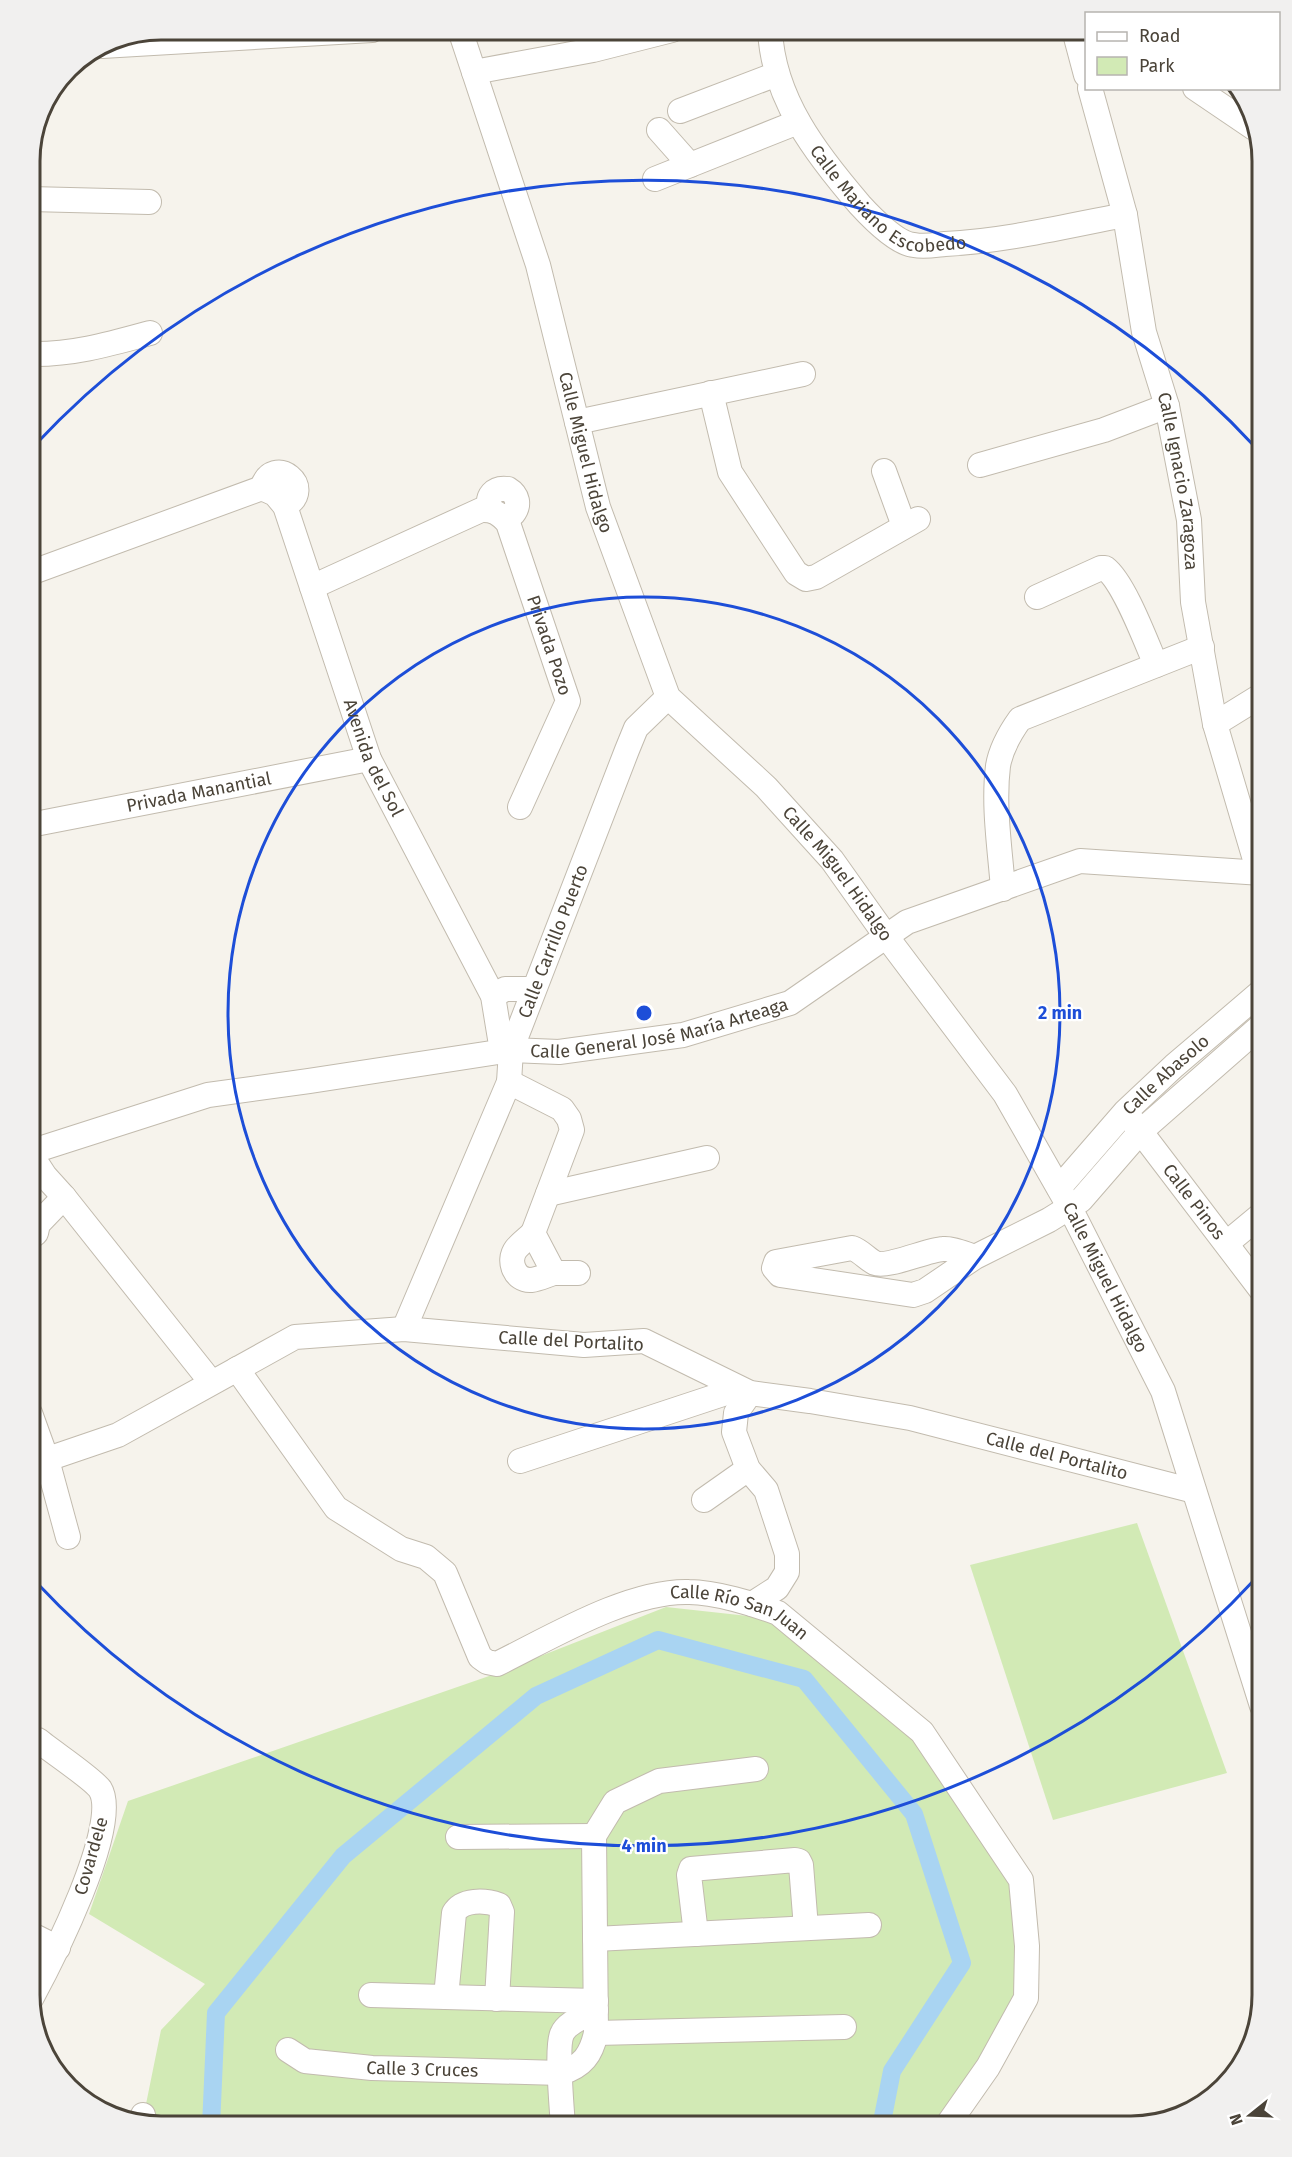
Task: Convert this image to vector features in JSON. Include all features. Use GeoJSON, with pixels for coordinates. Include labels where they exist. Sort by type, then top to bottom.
{"type":"FeatureCollection","features":[{"type":"Feature","properties":{"kind":"street"},"geometry":{"type":"LineString","coordinates":[[135,44],[203,40]]}},
{"type":"Feature","properties":{"kind":"street","name":"Calle Miguel Hidalgo"},"geometry":{"type":"LineString","coordinates":[[463,40],[538,265],[598,507],[668,697],[766,787],[832,860],[1005,1094],[1065,1198],[1163,1391],[1252,1674]]}},
{"type":"Feature","properties":{"kind":"street"},"geometry":{"type":"LineString","coordinates":[[474,72],[591,40]]}},
{"type":"Feature","properties":{"kind":"street","name":"Calle Mariano Escobedo"},"geometry":{"type":"LineString","coordinates":[[771,41],[777,74],[798,122],[823,162],[877,224],[911,246],[974,243],[1125,215]]}},
{"type":"Feature","properties":{"kind":"street"},"geometry":{"type":"LineString","coordinates":[[1077,41],[1085,71]]}},
{"type":"Feature","properties":{"kind":"street"},"geometry":{"type":"LineString","coordinates":[[680,111],[777,74]]}},
{"type":"Feature","properties":{"kind":"street","name":"Calle Ignacio Zaragoza"},"geometry":{"type":"LineString","coordinates":[[1091,90],[1125,215],[1144,332],[1167,406],[1189,520],[1193,602],[1215,724],[1252,844]]}},
{"type":"Feature","properties":{"kind":"street"},"geometry":{"type":"LineString","coordinates":[[1198,90],[1244,121]]}},
{"type":"Feature","properties":{"kind":"street"},"geometry":{"type":"LineString","coordinates":[[655,179],[798,122]]}},
{"type":"Feature","properties":{"kind":"street"},"geometry":{"type":"LineString","coordinates":[[659,130],[690,165]]}},
{"type":"Feature","properties":{"kind":"street"},"geometry":{"type":"LineString","coordinates":[[41,199],[148,202]]}},
{"type":"Feature","properties":{"kind":"street"},"geometry":{"type":"LineString","coordinates":[[41,354],[89,350],[150,333]]}},
{"type":"Feature","properties":{"kind":"street"},"geometry":{"type":"LineString","coordinates":[[577,422],[803,374]]}},
{"type":"Feature","properties":{"kind":"street"},"geometry":{"type":"LineString","coordinates":[[711,393],[730,472],[796,573],[806,579],[816,577],[911,523],[884,471]]}},
{"type":"Feature","properties":{"kind":"street"},"geometry":{"type":"LineString","coordinates":[[980,465],[1104,430],[1167,406]]}},
{"type":"Feature","properties":{"kind":"street","name":"Avenida del Sol"},"geometry":{"type":"LineString","coordinates":[[41,570],[274,496],[312,587],[369,759],[493,996],[506,1051]]}},
{"type":"Feature","properties":{"kind":"street","name":"Privada Pozo"},"geometry":{"type":"LineString","coordinates":[[312,587],[481,510],[497,513],[508,523],[568,701],[520,807]]}},
{"type":"Feature","properties":{"kind":"street"},"geometry":{"type":"LineString","coordinates":[[1037,597],[1105,568],[1114,578],[1137,618],[1156,665]]}},
{"type":"Feature","properties":{"kind":"street"},"geometry":{"type":"LineString","coordinates":[[1003,889],[997,817],[998,765],[1008,737],[1020,719],[1202,647]]}},
{"type":"Feature","properties":{"kind":"street","name":"Calle Carrillo Puerto"},"geometry":{"type":"LineString","coordinates":[[404,1329],[509,1082],[506,1051],[533,989],[636,728],[668,697]]}},
{"type":"Feature","properties":{"kind":"street"},"geometry":{"type":"LineString","coordinates":[[1215,724],[1252,701]]}},
{"type":"Feature","properties":{"kind":"street","name":"Privada Manantial"},"geometry":{"type":"LineString","coordinates":[[41,823],[369,759]]}},
{"type":"Feature","properties":{"kind":"street","name":"Calle General José María Arteaga"},"geometry":{"type":"LineString","coordinates":[[40,1149],[208,1095],[506,1051],[559,1052],[683,1035],[790,1003],[907,922],[1080,861],[1252,872]]}},
{"type":"Feature","properties":{"kind":"street"},"geometry":{"type":"LineString","coordinates":[[493,996],[505,989],[533,989]]}},
{"type":"Feature","properties":{"kind":"street","name":"Calle Abasolo"},"geometry":{"type":"LineString","coordinates":[[1252,1000],[1174,1066],[1125,1112],[1077,1167],[1065,1198],[1081,1200],[1140,1132],[1252,1034]]}},
{"type":"Feature","properties":{"kind":"street"},"geometry":{"type":"LineString","coordinates":[[1174,1066],[1192,1087]]}},
{"type":"Feature","properties":{"kind":"street"},"geometry":{"type":"LineString","coordinates":[[509,1082],[562,1109],[569,1119],[572,1130],[533,1233],[515,1250],[513,1268],[521,1277],[532,1280],[554,1273],[578,1273]]}},
{"type":"Feature","properties":{"kind":"street","name":"Calle Pinos"},"geometry":{"type":"LineString","coordinates":[[1125,1112],[1252,1278]]}},
{"type":"Feature","properties":{"kind":"street"},"geometry":{"type":"LineString","coordinates":[[548,1194],[707,1158]]}},
{"type":"Feature","properties":{"kind":"street"},"geometry":{"type":"LineString","coordinates":[[1077,1167],[1096,1183]]}},
{"type":"Feature","properties":{"kind":"street"},"geometry":{"type":"LineString","coordinates":[[40,1186],[64,1197],[211,1382]]}},
{"type":"Feature","properties":{"kind":"street"},"geometry":{"type":"LineString","coordinates":[[40,1221],[64,1197]]}},
{"type":"Feature","properties":{"kind":"street"},"geometry":{"type":"LineString","coordinates":[[975,1257],[947,1248],[887,1263],[876,1263],[852,1248],[776,1262],[774,1268],[780,1275],[913,1295],[925,1291],[975,1257],[1049,1220],[1065,1198]]}},
{"type":"Feature","properties":{"kind":"street"},"geometry":{"type":"LineString","coordinates":[[1227,1243],[1252,1222]]}},
{"type":"Feature","properties":{"kind":"street"},"geometry":{"type":"LineString","coordinates":[[533,1233],[554,1273]]}},
{"type":"Feature","properties":{"kind":"street","name":"Calle del Portalito"},"geometry":{"type":"LineString","coordinates":[[40,1461],[118,1436],[295,1337],[404,1329],[584,1345],[644,1341],[744,1391],[910,1418],[1194,1491]]}},
{"type":"Feature","properties":{"kind":"street","name":"Calle Río San Juan"},"geometry":{"type":"LineString","coordinates":[[237,1369],[336,1508],[401,1549],[426,1557],[445,1573],[480,1657],[488,1662],[496,1664],[621,1604],[668,1593],[690,1592],[752,1604],[778,1613],[922,1732],[1021,1880],[1027,1946],[1026,1998],[988,2067],[954,2116]]}},
{"type":"Feature","properties":{"kind":"street"},"geometry":{"type":"LineString","coordinates":[[520,1461],[744,1391]]}},
{"type":"Feature","properties":{"kind":"street"},"geometry":{"type":"LineString","coordinates":[[744,1391],[736,1413],[734,1432],[748,1469],[766,1490],[787,1554],[787,1572],[777,1588],[752,1604]]}},
{"type":"Feature","properties":{"kind":"street"},"geometry":{"type":"LineString","coordinates":[[40,1468],[68,1537]]}},
{"type":"Feature","properties":{"kind":"street"},"geometry":{"type":"LineString","coordinates":[[704,1500],[748,1469]]}},
{"type":"Feature","properties":{"kind":"street","name":"Covardele"},"geometry":{"type":"LineString","coordinates":[[40,1742],[99,1788],[105,1800],[104,1814],[89,1876],[58,1948],[40,1982]]}},
{"type":"Feature","properties":{"kind":"street"},"geometry":{"type":"LineString","coordinates":[[561,2073],[583,2063],[592,2050],[596,2015],[594,1836],[615,1802],[659,1781],[756,1769]]}},
{"type":"Feature","properties":{"kind":"street"},"geometry":{"type":"LineString","coordinates":[[458,1837],[594,1836]]}},
{"type":"Feature","properties":{"kind":"street"},"geometry":{"type":"LineString","coordinates":[[696,1934],[689,1875],[691,1869],[795,1860],[801,1865],[806,1928]]}},
{"type":"Feature","properties":{"kind":"street"},"geometry":{"type":"LineString","coordinates":[[446,1997],[454,1912],[458,1905],[464,1903],[492,1903],[499,1905],[502,1912],[497,1999]]}},
{"type":"Feature","properties":{"kind":"street"},"geometry":{"type":"LineString","coordinates":[[595,1939],[869,1925]]}},
{"type":"Feature","properties":{"kind":"street"},"geometry":{"type":"LineString","coordinates":[[40,1939],[58,1948]]}},
{"type":"Feature","properties":{"kind":"street"},"geometry":{"type":"LineString","coordinates":[[371,1995],[497,1999],[596,2015],[844,2027]]}},
{"type":"Feature","properties":{"kind":"street"},"geometry":{"type":"LineString","coordinates":[[563,2116],[560,2046],[562,2032],[574,2022],[596,2015]]}},
{"type":"Feature","properties":{"kind":"street","name":"Calle 3 Cruces"},"geometry":{"type":"LineString","coordinates":[[288,2050],[305,2061],[372,2068],[561,2073]]}},
{"type":"Feature","properties":{"kind":"green space"},"geometry":{"type":"Polygon","coordinates":[[[1137,1523],[1227,1773],[1053,1820],[970,1565],[1137,1523]]]}},
{"type":"Feature","properties":{"kind":"green space"},"geometry":{"type":"Polygon","coordinates":[[[666,1607],[775,1619],[914,1734],[1013,1882],[1018,2001],[947,2116],[148,2115],[145,2109],[161,2030],[205,1984],[89,1914],[128,1801],[492,1675],[666,1607]]]}},
{"type":"Feature","properties":{"kind":"waterway"},"geometry":{"type":"LineString","coordinates":[[211,2116],[216,2013],[343,1856],[536,1696],[658,1640],[804,1679],[914,1814],[962,1963],[892,2071],[883,2116]]}}]}
